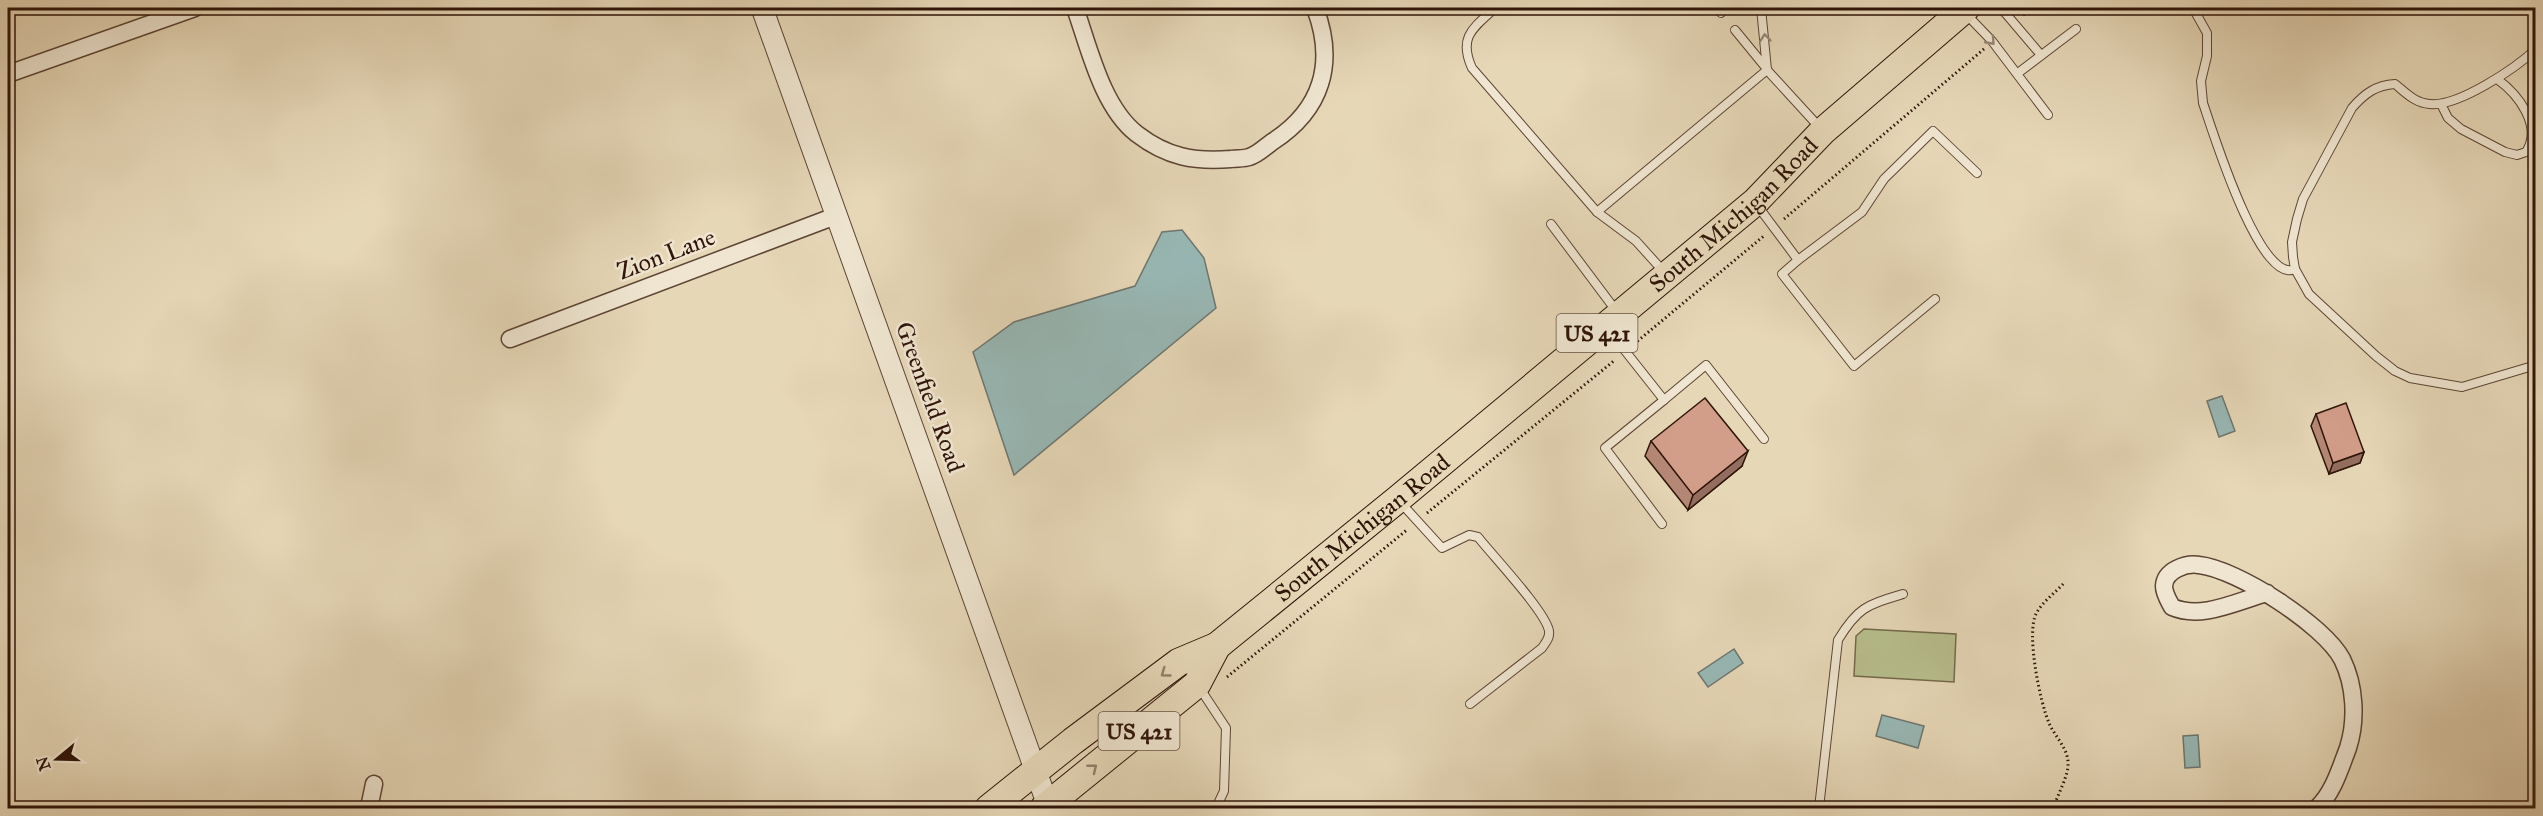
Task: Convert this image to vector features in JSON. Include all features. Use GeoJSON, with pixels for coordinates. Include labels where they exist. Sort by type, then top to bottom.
{"type":"FeatureCollection","features":[{"type":"Feature","properties":{"kind":"main road","name":"South Michigan Road"},"geometry":{"type":"LineString","coordinates":[[989,808],[1179,662],[1217,646],[1398,500],[1755,202],[1823,132],[1964,9]]}},
{"type":"Feature","properties":{"kind":"main road","name":"South Michigan Road"},"geometry":{"type":"LineString","coordinates":[[1047,807],[1200,690],[1217,646]]}},
{"type":"Feature","properties":{"kind":"street"},"geometry":{"type":"LineString","coordinates":[[8,74],[195,8]]}},
{"type":"Feature","properties":{"kind":"street","name":"Greenfield Road"},"geometry":{"type":"LineString","coordinates":[[762,8],[838,214],[1036,770],[1047,807]]}},
{"type":"Feature","properties":{"kind":"street"},"geometry":{"type":"LineString","coordinates":[[1075,8],[1110,102],[1135,133],[1167,152],[1201,161],[1250,157],[1282,136],[1306,113],[1319,91],[1325,55],[1320,20],[1315,8]]}},
{"type":"Feature","properties":{"kind":"street","name":"Zion Lane"},"geometry":{"type":"LineString","coordinates":[[510,339],[838,214]]}},
{"type":"Feature","properties":{"kind":"street"},"geometry":{"type":"LineString","coordinates":[[2266,593],[2200,613],[2184,612],[2172,607],[2165,593],[2164,583],[2171,573],[2182,566],[2198,564],[2224,570],[2266,593],[2291,609],[2316,630],[2341,657],[2353,689],[2351,737],[2337,779],[2316,808]]}},
{"type":"Feature","properties":{"kind":"street"},"geometry":{"type":"LineString","coordinates":[[369,808],[374,784]]}},
{"type":"Feature","properties":{"kind":"lane"},"geometry":{"type":"LineString","coordinates":[[1495,8],[1472,29],[1465,43],[1466,54],[1472,68],[1597,212],[1636,241],[1667,275]]}},
{"type":"Feature","properties":{"kind":"lane"},"geometry":{"type":"LineString","coordinates":[[1761,8],[1767,70]]}},
{"type":"Feature","properties":{"kind":"lane"},"geometry":{"type":"LineString","coordinates":[[2001,8],[2041,56]]}},
{"type":"Feature","properties":{"kind":"lane"},"geometry":{"type":"LineString","coordinates":[[2193,8],[2207,33],[2206,56],[2201,81],[2203,103],[2249,226],[2268,258],[2283,270],[2290,272],[2295,270]]}},
{"type":"Feature","properties":{"kind":"lane"},"geometry":{"type":"LineString","coordinates":[[1964,9],[2018,73],[2048,115]]}},
{"type":"Feature","properties":{"kind":"lane"},"geometry":{"type":"LineString","coordinates":[[2018,73],[2076,29]]}},
{"type":"Feature","properties":{"kind":"lane"},"geometry":{"type":"LineString","coordinates":[[1735,30],[1767,70],[1823,132]]}},
{"type":"Feature","properties":{"kind":"lane"},"geometry":{"type":"LineString","coordinates":[[2535,48],[2521,63],[2497,79],[2441,104],[2428,104],[2413,100],[2395,84],[2376,88],[2362,96],[2352,108],[2303,199],[2292,242],[2295,270],[2309,294],[2333,318],[2395,371],[2410,378],[2462,387],[2535,365]]}},
{"type":"Feature","properties":{"kind":"lane"},"geometry":{"type":"LineString","coordinates":[[1597,212],[1767,70]]}},
{"type":"Feature","properties":{"kind":"lane"},"geometry":{"type":"LineString","coordinates":[[2441,104],[2448,118],[2461,129],[2505,152],[2517,155],[2526,152],[2534,137],[2533,124],[2515,92],[2497,79]]}},
{"type":"Feature","properties":{"kind":"lane"},"geometry":{"type":"LineString","coordinates":[[1935,299],[1854,366],[1782,274],[1862,212],[1884,179],[1933,131],[1977,173]]}},
{"type":"Feature","properties":{"kind":"lane"},"geometry":{"type":"LineString","coordinates":[[1755,202],[1798,260]]}},
{"type":"Feature","properties":{"kind":"lane"},"geometry":{"type":"LineString","coordinates":[[1551,224],[1599,291],[1626,351],[1664,400]]}},
{"type":"Feature","properties":{"kind":"lane"},"geometry":{"type":"LineString","coordinates":[[1662,524],[1605,448],[1707,365],[1764,439]]}},
{"type":"Feature","properties":{"kind":"lane"},"geometry":{"type":"LineString","coordinates":[[1398,500],[1442,548],[1469,535],[1478,537],[1541,614],[1549,629],[1548,639],[1542,648],[1470,704]]}},
{"type":"Feature","properties":{"kind":"lane"},"geometry":{"type":"LineString","coordinates":[[1819,808],[1838,640],[1851,619],[1868,605],[1903,594]]}},
{"type":"Feature","properties":{"kind":"lane"},"geometry":{"type":"LineString","coordinates":[[1200,690],[1226,728],[1224,791],[1216,808]]}},
{"type":"Feature","properties":{"kind":"path"},"geometry":{"type":"LineString","coordinates":[[2013,23],[2031,8]]}},
{"type":"Feature","properties":{"kind":"path"},"geometry":{"type":"LineString","coordinates":[[1200,690],[1418,521],[1626,351],[1992,41]]}},
{"type":"Feature","properties":{"kind":"path"},"geometry":{"type":"LineString","coordinates":[[2053,808],[2068,766],[2067,753],[2049,723],[2044,707],[2034,667],[2033,643],[2035,616],[2064,583]]}},
{"type":"Feature","properties":{"kind":"green space"},"geometry":{"type":"Polygon","coordinates":[[[1864,629],[1956,634],[1954,682],[1854,676],[1856,636],[1864,629]]]}},
{"type":"Feature","properties":{"kind":"water"},"geometry":{"type":"Polygon","coordinates":[[[1182,230],[1204,258],[1216,308],[1014,475],[973,352],[1014,322],[1135,286],[1162,232],[1182,230]]]}},
{"type":"Feature","properties":{"kind":"water"},"geometry":{"type":"Polygon","coordinates":[[[2222,396],[2235,431],[2219,437],[2207,401],[2222,396]]]}},
{"type":"Feature","properties":{"kind":"water"},"geometry":{"type":"Polygon","coordinates":[[[1734,649],[1743,663],[1708,687],[1698,673],[1734,649]]]}},
{"type":"Feature","properties":{"kind":"water"},"geometry":{"type":"Polygon","coordinates":[[[1882,715],[1924,726],[1918,748],[1876,736],[1882,715]]]}},
{"type":"Feature","properties":{"kind":"water"},"geometry":{"type":"Polygon","coordinates":[[[2198,735],[2200,767],[2185,768],[2183,736],[2198,735]]]}},
{"type":"Feature","properties":{"kind":"building"},"geometry":{"type":"Polygon","coordinates":[[[1705,398],[1748,451],[1693,495],[1651,441],[1705,398]]]}},
{"type":"Feature","properties":{"kind":"building"},"geometry":{"type":"Polygon","coordinates":[[[2346,403],[2364,452],[2333,463],[2316,414],[2346,403]]]}}]}
